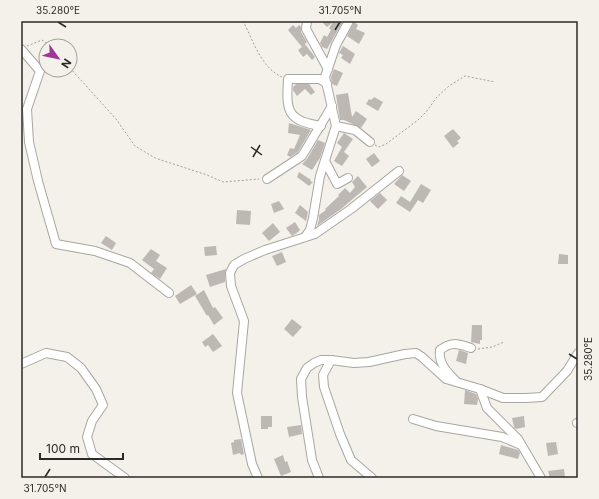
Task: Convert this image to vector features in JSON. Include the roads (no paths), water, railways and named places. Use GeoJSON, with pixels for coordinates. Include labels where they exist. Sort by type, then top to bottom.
{"type":"FeatureCollection","features":[{"type":"Feature","properties":{"kind":"street"},"geometry":{"type":"LineString","coordinates":[[307,21],[306,29],[328,69]]}},
{"type":"Feature","properties":{"kind":"street"},"geometry":{"type":"LineString","coordinates":[[305,237],[310,230],[320,176],[336,126],[326,77],[336,45],[349,21]]}},
{"type":"Feature","properties":{"kind":"street"},"geometry":{"type":"LineString","coordinates":[[21,48],[40,71],[28,110],[29,142],[46,211],[56,244],[95,251],[130,263],[169,293]]}},
{"type":"Feature","properties":{"kind":"street"},"geometry":{"type":"LineString","coordinates":[[321,126],[299,121],[290,113],[287,95],[288,79],[320,79],[327,84]]}},
{"type":"Feature","properties":{"kind":"street"},"geometry":{"type":"LineString","coordinates":[[267,179],[302,156],[332,106]]}},
{"type":"Feature","properties":{"kind":"street"},"geometry":{"type":"LineString","coordinates":[[336,126],[355,130],[370,142]]}},
{"type":"Feature","properties":{"kind":"street"},"geometry":{"type":"LineString","coordinates":[[325,161],[337,184],[348,178]]}},
{"type":"Feature","properties":{"kind":"street"},"geometry":{"type":"LineString","coordinates":[[258,478],[252,464],[237,394],[244,321],[231,286],[230,273],[234,265],[244,259],[264,250],[314,234],[327,226],[399,171]]}},
{"type":"Feature","properties":{"kind":"street"},"geometry":{"type":"LineString","coordinates":[[459,384],[442,365],[439,356],[440,350],[454,343],[471,348]]}},
{"type":"Feature","properties":{"kind":"street"},"geometry":{"type":"LineString","coordinates":[[318,478],[312,460],[302,397],[301,379],[307,368],[314,363],[321,360],[354,363],[369,362],[416,353],[446,379],[503,398],[526,398],[542,397],[567,371],[578,353]]}},
{"type":"Feature","properties":{"kind":"street"},"geometry":{"type":"LineString","coordinates":[[21,364],[46,354],[67,357],[81,368],[96,389],[103,405],[92,421],[88,437],[92,454],[125,478]]}},
{"type":"Feature","properties":{"kind":"street"},"geometry":{"type":"LineString","coordinates":[[331,360],[323,375],[324,388],[351,460],[372,478]]}},
{"type":"Feature","properties":{"kind":"street"},"geometry":{"type":"LineString","coordinates":[[480,390],[487,408],[518,439],[541,478]]}},
{"type":"Feature","properties":{"kind":"street"},"geometry":{"type":"LineString","coordinates":[[413,419],[436,426],[502,438],[521,445]]}}]}
